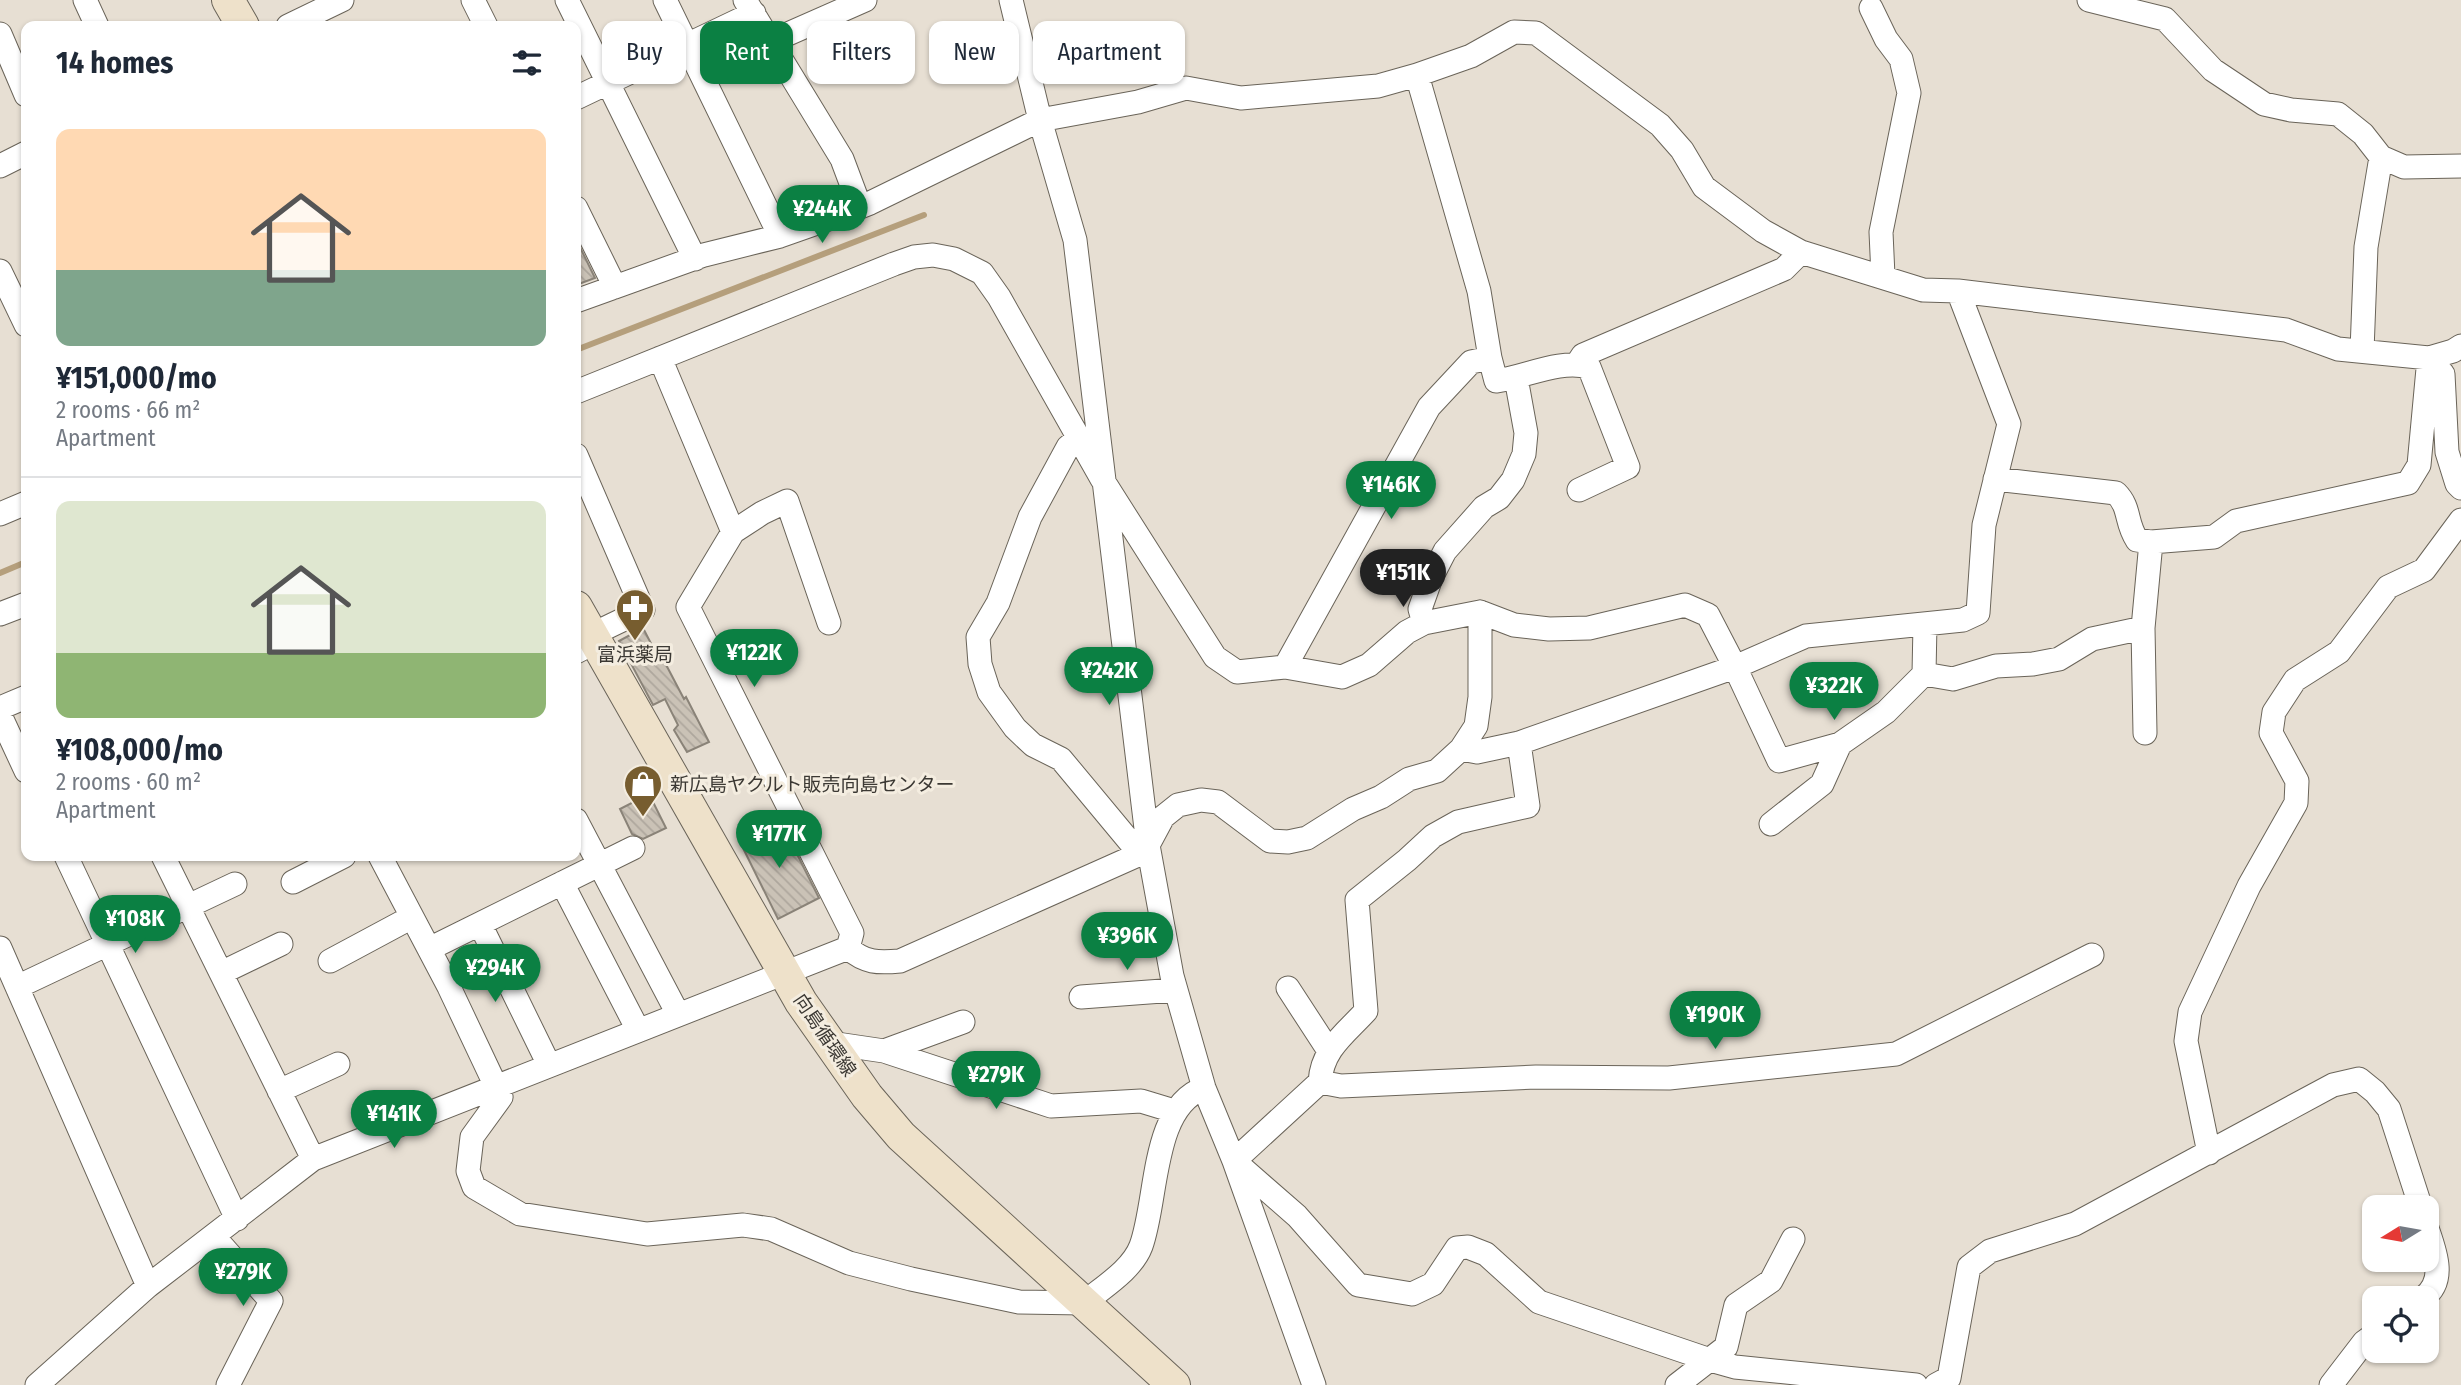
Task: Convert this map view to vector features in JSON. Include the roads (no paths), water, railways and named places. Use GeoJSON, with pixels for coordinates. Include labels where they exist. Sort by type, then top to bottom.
{"type":"FeatureCollection","features":[{"type":"Feature","properties":{"kind":"main road"},"geometry":{"type":"LineString","coordinates":[[228,0],[240,21]]}},
{"type":"Feature","properties":{"kind":"main road","name":"向島循環線"},"geometry":{"type":"LineString","coordinates":[[581,623],[587,643],[784,972],[867,1096],[901,1136],[1174,1385]]}},
{"type":"Feature","properties":{"kind":"street"},"geometry":{"type":"LineString","coordinates":[[85,0],[95,21]]}},
{"type":"Feature","properties":{"kind":"street"},"geometry":{"type":"LineString","coordinates":[[298,21],[342,0]]}},
{"type":"Feature","properties":{"kind":"street"},"geometry":{"type":"LineString","coordinates":[[473,0],[484,21]]}},
{"type":"Feature","properties":{"kind":"street"},"geometry":{"type":"LineString","coordinates":[[567,0],[578,21]]}},
{"type":"Feature","properties":{"kind":"street"},"geometry":{"type":"LineString","coordinates":[[665,0],[675,21]]}},
{"type":"Feature","properties":{"kind":"street"},"geometry":{"type":"LineString","coordinates":[[793,32],[865,0]]}},
{"type":"Feature","properties":{"kind":"street"},"geometry":{"type":"LineString","coordinates":[[1011,0],[1040,120],[1074,240],[1144,850],[1176,990],[1204,1088],[1234,1161],[1314,1385]]}},
{"type":"Feature","properties":{"kind":"street"},"geometry":{"type":"LineString","coordinates":[[2090,0],[2165,19],[2213,70],[2264,104],[2291,110],[2338,114],[2363,134],[2381,157],[2404,167],[2461,166]]}},
{"type":"Feature","properties":{"kind":"street"},"geometry":{"type":"LineString","coordinates":[[759,21],[750,6],[686,44],[780,236]]}},
{"type":"Feature","properties":{"kind":"street"},"geometry":{"type":"LineString","coordinates":[[1871,8],[1886,39],[1901,59],[1909,93],[1881,232],[1883,276]]}},
{"type":"Feature","properties":{"kind":"street"},"geometry":{"type":"LineString","coordinates":[[581,28],[602,70]]}},
{"type":"Feature","properties":{"kind":"street"},"geometry":{"type":"LineString","coordinates":[[581,299],[695,259],[780,236],[860,207],[1040,120],[1138,102],[1186,88],[1241,98],[1378,86],[1471,56],[1514,32],[1536,33],[1660,125],[1682,150],[1704,187],[1763,231],[1801,251],[1923,290],[1958,291],[2286,330],[2338,349],[2429,358],[2461,346]]}},
{"type":"Feature","properties":{"kind":"street"},"geometry":{"type":"LineString","coordinates":[[0,34],[21,83]]}},
{"type":"Feature","properties":{"kind":"street"},"geometry":{"type":"LineString","coordinates":[[1417,75],[1479,291],[1496,381],[1566,364],[1589,367],[1628,467],[1579,491]]}},
{"type":"Feature","properties":{"kind":"street"},"geometry":{"type":"LineString","coordinates":[[793,76],[842,159],[860,207]]}},
{"type":"Feature","properties":{"kind":"street"},"geometry":{"type":"LineString","coordinates":[[581,95],[604,84]]}},
{"type":"Feature","properties":{"kind":"street"},"geometry":{"type":"LineString","coordinates":[[609,84],[695,259]]}},
{"type":"Feature","properties":{"kind":"street"},"geometry":{"type":"LineString","coordinates":[[0,166],[21,156]]}},
{"type":"Feature","properties":{"kind":"street"},"geometry":{"type":"LineString","coordinates":[[2362,351],[2367,247],[2381,157]]}},
{"type":"Feature","properties":{"kind":"street"},"geometry":{"type":"LineString","coordinates":[[581,218],[615,287]]}},
{"type":"Feature","properties":{"kind":"street"},"geometry":{"type":"LineString","coordinates":[[1577,364],[1583,355],[1784,269],[1801,251]]}},
{"type":"Feature","properties":{"kind":"street"},"geometry":{"type":"LineString","coordinates":[[581,390],[914,257],[933,255],[954,259],[982,273],[999,297],[1102,479],[1215,657],[1237,672],[1284,667],[1342,677],[1369,665],[1407,632],[1424,623],[1480,612],[1514,625],[1549,629],[1589,628],[1685,605],[1708,615],[1779,761],[1840,744],[1885,712],[1924,674],[1925,624]]}},
{"type":"Feature","properties":{"kind":"street"},"geometry":{"type":"LineString","coordinates":[[0,271],[21,315]]}},
{"type":"Feature","properties":{"kind":"street"},"geometry":{"type":"LineString","coordinates":[[1461,749],[1477,752],[1519,743],[1735,667],[1806,636],[1963,620],[1978,613],[1984,525],[2009,424],[1958,291]]}},
{"type":"Feature","properties":{"kind":"street"},"geometry":{"type":"LineString","coordinates":[[660,358],[733,532]]}},
{"type":"Feature","properties":{"kind":"street"},"geometry":{"type":"LineString","coordinates":[[1284,667],[1429,407],[1471,362],[1490,358]]}},
{"type":"Feature","properties":{"kind":"street"},"geometry":{"type":"LineString","coordinates":[[2429,358],[2443,374],[2447,453],[2457,484],[2461,488]]}},
{"type":"Feature","properties":{"kind":"street"},"geometry":{"type":"LineString","coordinates":[[1995,480],[2116,493],[2126,502],[2129,528],[2137,540],[2151,542],[2214,537],[2236,522],[2408,483],[2419,465],[2429,358]]}},
{"type":"Feature","properties":{"kind":"street"},"geometry":{"type":"LineString","coordinates":[[1424,623],[1420,609],[1431,578],[1445,551],[1484,507],[1499,498],[1513,480],[1524,454],[1526,433],[1516,378]]}},
{"type":"Feature","properties":{"kind":"street"},"geometry":{"type":"LineString","coordinates":[[1079,438],[1068,447],[1030,517],[998,603],[978,637],[979,664],[989,692],[1015,728],[1033,745],[1061,759],[1144,850]]}},
{"type":"Feature","properties":{"kind":"street"},"geometry":{"type":"LineString","coordinates":[[581,467],[643,610],[587,643]]}},
{"type":"Feature","properties":{"kind":"street"},"geometry":{"type":"LineString","coordinates":[[829,623],[787,501],[733,532],[688,607],[852,933],[848,948]]}},
{"type":"Feature","properties":{"kind":"street"},"geometry":{"type":"LineString","coordinates":[[1,511],[21,505]]}},
{"type":"Feature","properties":{"kind":"street"},"geometry":{"type":"LineString","coordinates":[[2209,1153],[2186,1041],[2190,1012],[2249,886],[2296,803],[2297,781],[2270,733],[2274,712],[2295,680],[2339,652],[2388,587],[2424,570],[2461,520]]}},
{"type":"Feature","properties":{"kind":"street"},"geometry":{"type":"LineString","coordinates":[[2145,733],[2143,628],[2151,542]]}},
{"type":"Feature","properties":{"kind":"street"},"geometry":{"type":"LineString","coordinates":[[0,614],[21,606]]}},
{"type":"Feature","properties":{"kind":"street"},"geometry":{"type":"LineString","coordinates":[[848,948],[859,958],[876,963],[900,961],[1144,850],[1163,817],[1178,805],[1201,800],[1219,802],[1270,841],[1288,842],[1307,838],[1409,779],[1437,771],[1461,749],[1476,726],[1480,697],[1480,612]]}},
{"type":"Feature","properties":{"kind":"street"},"geometry":{"type":"LineString","coordinates":[[1924,674],[1953,679],[1996,666],[2059,659],[2092,639],[2143,628]]}},
{"type":"Feature","properties":{"kind":"street"},"geometry":{"type":"LineString","coordinates":[[0,708],[21,700]]}},
{"type":"Feature","properties":{"kind":"street"},"geometry":{"type":"LineString","coordinates":[[0,715],[21,760]]}},
{"type":"Feature","properties":{"kind":"street"},"geometry":{"type":"LineString","coordinates":[[1234,1161],[1320,1082],[1321,1066],[1329,1051],[1366,1011],[1357,900],[1433,836],[1458,822],[1528,806],[1519,743]]}},
{"type":"Feature","properties":{"kind":"street"},"geometry":{"type":"LineString","coordinates":[[1771,824],[1822,784],[1840,744]]}},
{"type":"Feature","properties":{"kind":"street"},"geometry":{"type":"LineString","coordinates":[[581,830],[678,1014]]}},
{"type":"Feature","properties":{"kind":"street"},"geometry":{"type":"LineString","coordinates":[[429,949],[633,848]]}},
{"type":"Feature","properties":{"kind":"street"},"geometry":{"type":"LineString","coordinates":[[68,861],[237,1219]]}},
{"type":"Feature","properties":{"kind":"street"},"geometry":{"type":"LineString","coordinates":[[166,861],[313,1159]]}},
{"type":"Feature","properties":{"kind":"street"},"geometry":{"type":"LineString","coordinates":[[293,882],[334,861]]}},
{"type":"Feature","properties":{"kind":"street"},"geometry":{"type":"LineString","coordinates":[[383,861],[501,1097],[472,1137],[468,1171],[474,1187],[520,1214],[647,1234],[743,1225],[771,1229],[849,1263],[911,1279],[1019,1302],[1084,1303],[1125,1269],[1140,1248],[1161,1152],[1174,1111],[1192,1092],[1204,1088]]}},
{"type":"Feature","properties":{"kind":"street"},"geometry":{"type":"LineString","coordinates":[[562,883],[638,1030]]}},
{"type":"Feature","properties":{"kind":"street"},"geometry":{"type":"LineString","coordinates":[[17,987],[234,884]]}},
{"type":"Feature","properties":{"kind":"street"},"geometry":{"type":"LineString","coordinates":[[330,961],[412,917]]}},
{"type":"Feature","properties":{"kind":"street"},"geometry":{"type":"LineString","coordinates":[[480,924],[549,1065]]}},
{"type":"Feature","properties":{"kind":"street"},"geometry":{"type":"LineString","coordinates":[[221,973],[281,944]]}},
{"type":"Feature","properties":{"kind":"street"},"geometry":{"type":"LineString","coordinates":[[0,948],[148,1286]]}},
{"type":"Feature","properties":{"kind":"street"},"geometry":{"type":"LineString","coordinates":[[37,1385],[148,1286],[313,1159],[848,948]]}},
{"type":"Feature","properties":{"kind":"street"},"geometry":{"type":"LineString","coordinates":[[1320,1082],[1341,1086],[1536,1076],[1669,1078],[1896,1054],[2092,955]]}},
{"type":"Feature","properties":{"kind":"street"},"geometry":{"type":"LineString","coordinates":[[1288,988],[1329,1051]]}},
{"type":"Feature","properties":{"kind":"street"},"geometry":{"type":"LineString","coordinates":[[1081,997],[1176,990]]}},
{"type":"Feature","properties":{"kind":"street"},"geometry":{"type":"LineString","coordinates":[[884,1051],[962,1022]]}},
{"type":"Feature","properties":{"kind":"street"},"geometry":{"type":"LineString","coordinates":[[830,1043],[884,1051],[1051,1106],[1141,1101],[1174,1111]]}},
{"type":"Feature","properties":{"kind":"street"},"geometry":{"type":"LineString","coordinates":[[279,1090],[338,1064]]}},
{"type":"Feature","properties":{"kind":"street"},"geometry":{"type":"LineString","coordinates":[[1936,1385],[1949,1378],[1969,1267],[1990,1251],[2075,1224],[2333,1085],[2359,1080],[2375,1092],[2389,1109],[2417,1195]]}},
{"type":"Feature","properties":{"kind":"street"},"geometry":{"type":"LineString","coordinates":[[1234,1161],[1297,1216],[1358,1285],[1412,1294],[1433,1284],[1457,1248],[1468,1247],[1486,1254],[1539,1302],[1710,1360],[1735,1367],[1916,1385]]}},
{"type":"Feature","properties":{"kind":"street"},"geometry":{"type":"LineString","coordinates":[[214,1237],[271,1301],[228,1385]]}},
{"type":"Feature","properties":{"kind":"street"},"geometry":{"type":"LineString","coordinates":[[1677,1385],[1726,1347],[1735,1305],[1771,1281],[1793,1239]]}},
{"type":"Feature","properties":{"kind":"street"},"geometry":{"type":"LineString","coordinates":[[2331,1385],[2362,1345]]}},
{"type":"Feature","properties":{"kind":"waterway"},"geometry":{"type":"LineString","coordinates":[[581,348],[924,215]]}},
{"type":"Feature","properties":{"kind":"waterway"},"geometry":{"type":"LineString","coordinates":[[0,573],[21,564]]}},
{"type":"Feature","properties":{"kind":"place","name":"富浜薬局"},"geometry":{"type":"Point","coordinates":[635,642]}},
{"type":"Feature","properties":{"kind":"place","name":"新広島ヤクルト販売向島センター"},"geometry":{"type":"Point","coordinates":[643,818]}}]}
